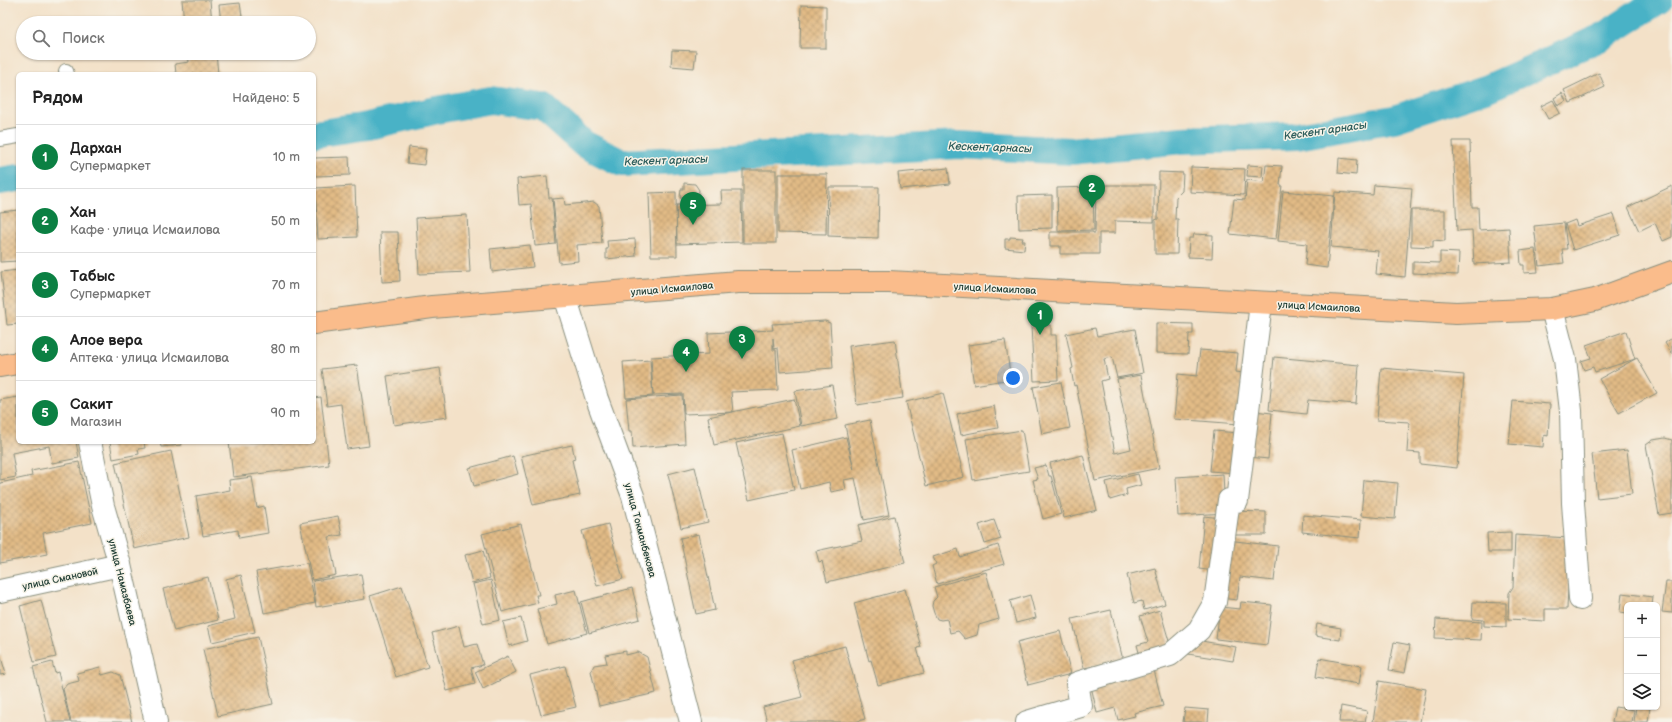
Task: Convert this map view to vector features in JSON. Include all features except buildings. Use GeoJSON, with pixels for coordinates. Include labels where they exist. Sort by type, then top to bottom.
{"type":"FeatureCollection","features":[{"type":"Feature","properties":{"kind":"main road","name":"улица Исмаилова"},"geometry":{"type":"LineString","coordinates":[[316,323],[432,307],[738,282],[889,282],[1456,313],[1552,309],[1595,300],[1672,272]]}},
{"type":"Feature","properties":{"kind":"main road"},"geometry":{"type":"LineString","coordinates":[[0,366],[16,363]]}},
{"type":"Feature","properties":{"kind":"street","name":"улица Токманбекова"},"geometry":{"type":"LineString","coordinates":[[565,296],[597,399],[633,496],[691,722]]}},
{"type":"Feature","properties":{"kind":"street"},"geometry":{"type":"LineString","coordinates":[[1027,722],[1082,706],[1078,683],[1170,655],[1198,630],[1215,602],[1229,500],[1237,501],[1260,303]]}},
{"type":"Feature","properties":{"kind":"street"},"geometry":{"type":"LineString","coordinates":[[1552,309],[1565,359],[1571,411],[1573,503],[1580,599]]}},
{"type":"Feature","properties":{"kind":"street","name":"улица Намазбаева"},"geometry":{"type":"LineString","coordinates":[[90,444],[103,506],[120,565],[156,722]]}},
{"type":"Feature","properties":{"kind":"street","name":"улица Смановой"},"geometry":{"type":"LineString","coordinates":[[0,591],[120,565]]}},
{"type":"Feature","properties":{"kind":"lane"},"geometry":{"type":"LineString","coordinates":[[0,139],[16,136]]}},
{"type":"Feature","properties":{"kind":"waterway","name":"Кескент арнасы"},"geometry":{"type":"LineString","coordinates":[[316,134],[368,126],[437,110],[491,100],[543,107],[584,144],[622,163],[959,145],[1071,151],[1182,140],[1297,136],[1394,119],[1488,88],[1602,37],[1659,0]]}},
{"type":"Feature","properties":{"kind":"waterway","name":"Кескент арнасы"},"geometry":{"type":"LineString","coordinates":[[0,181],[16,178]]}},
{"type":"Feature","properties":{"kind":"place","name":"Хан"},"geometry":{"type":"Point","coordinates":[1092,208]}},
{"type":"Feature","properties":{"kind":"place","name":"Сакит"},"geometry":{"type":"Point","coordinates":[693,225]}},
{"type":"Feature","properties":{"kind":"place","name":"Дархан"},"geometry":{"type":"Point","coordinates":[1040,335]}},
{"type":"Feature","properties":{"kind":"place","name":"Табыс"},"geometry":{"type":"Point","coordinates":[742,359]}},
{"type":"Feature","properties":{"kind":"place","name":"Алое вера"},"geometry":{"type":"Point","coordinates":[686,372]}}]}
